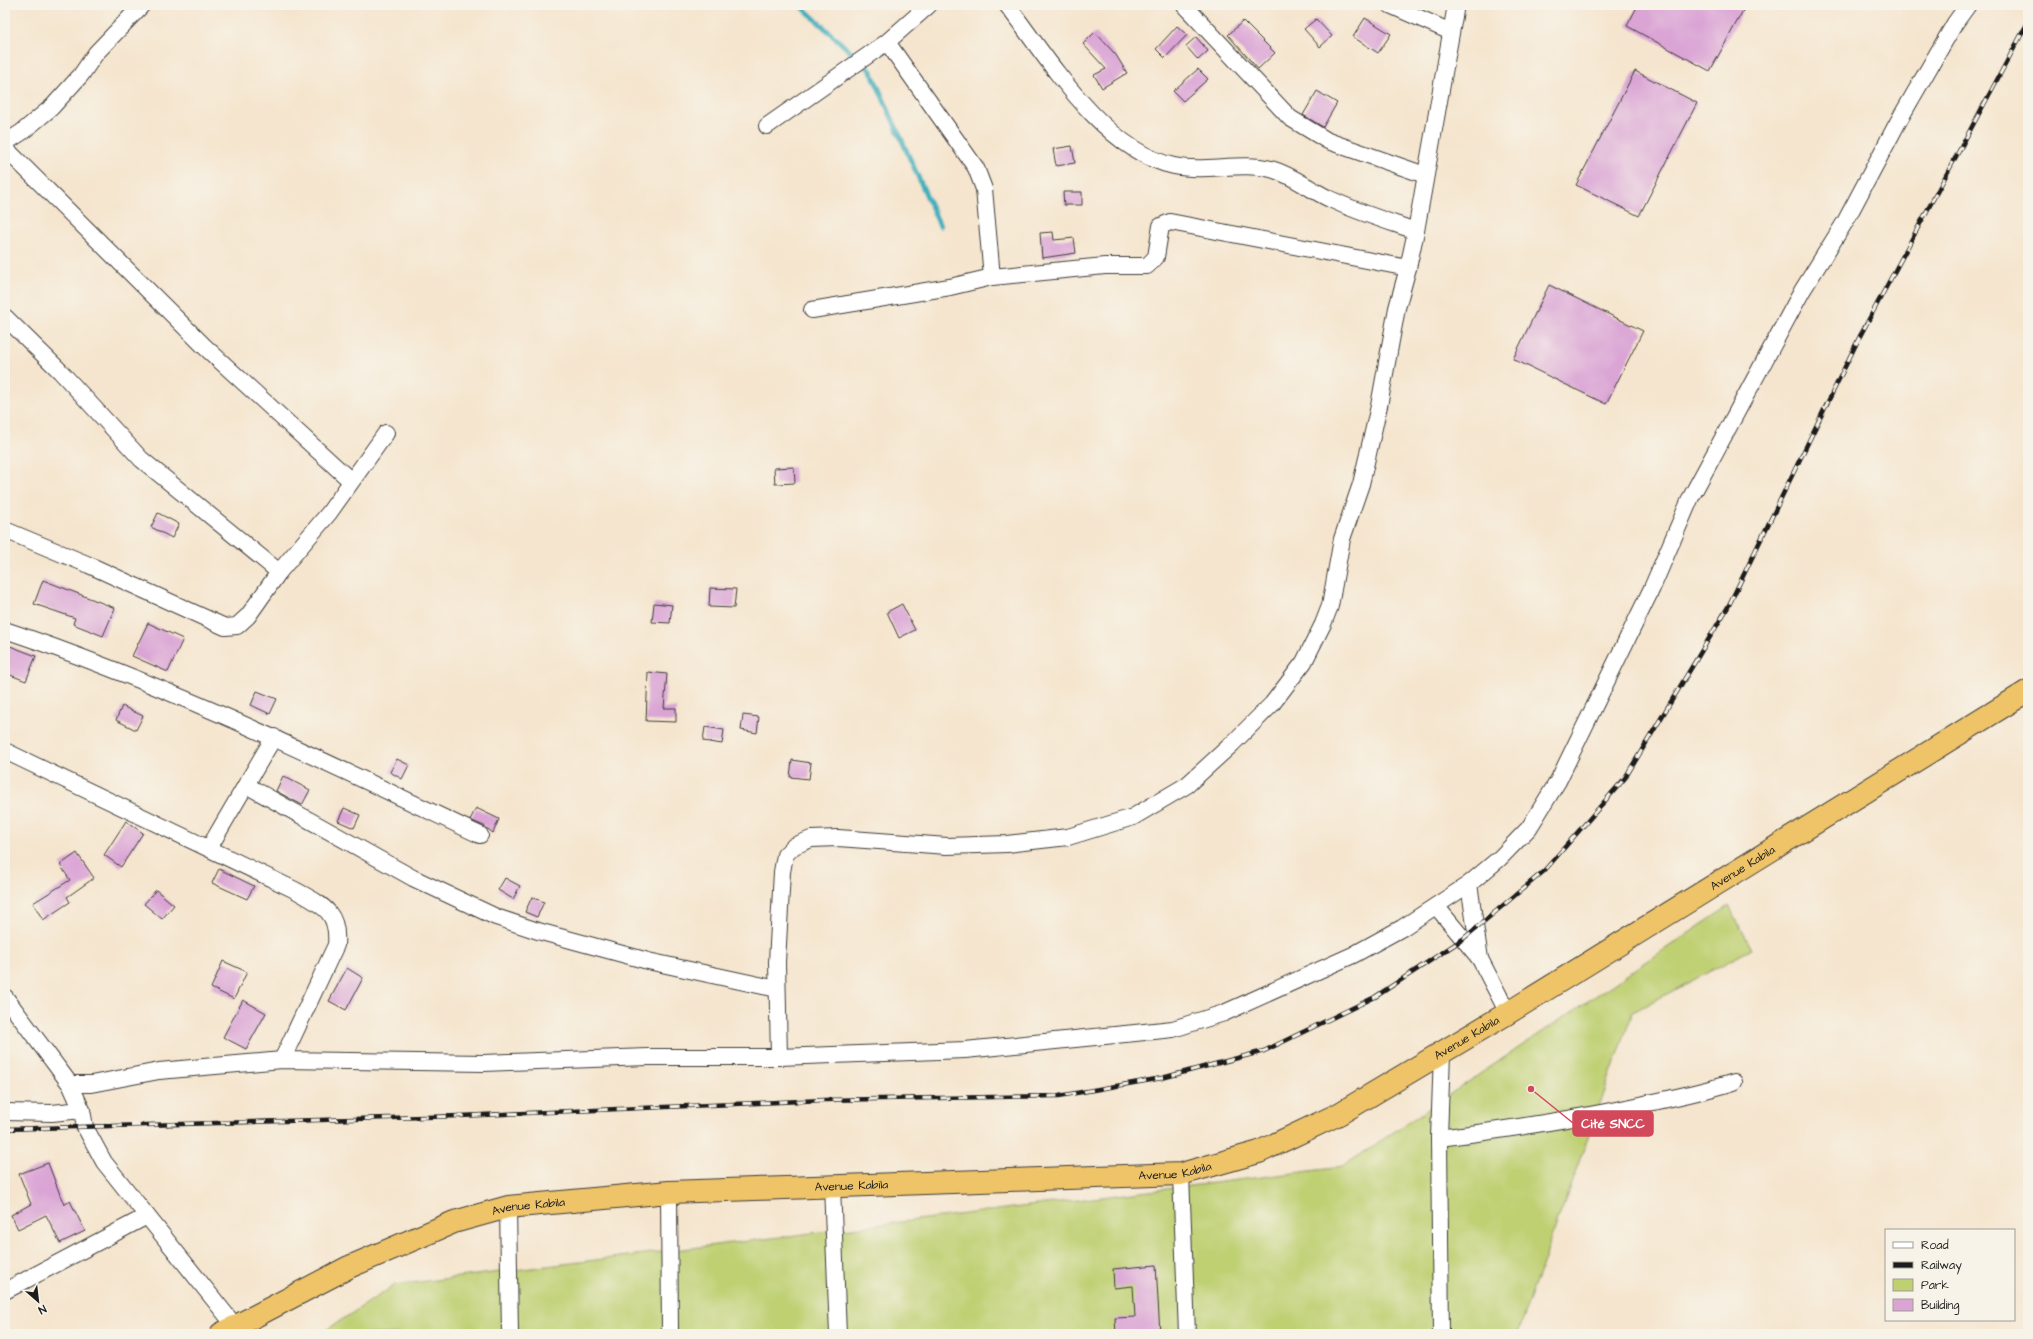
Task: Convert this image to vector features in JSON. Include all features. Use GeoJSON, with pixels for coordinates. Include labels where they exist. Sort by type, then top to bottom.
{"type":"FeatureCollection","features":[{"type":"Feature","properties":{"kind":"highway","name":"Avenue Kabila"},"geometry":{"type":"LineString","coordinates":[[228,1330],[370,1258],[454,1222],[508,1207],[668,1192],[1181,1174],[1266,1149],[1339,1114],[1442,1053],[2028,691]]}},
{"type":"Feature","properties":{"kind":"street"},"geometry":{"type":"LineString","coordinates":[[5,143],[22,132],[52,107],[80,75],[96,53],[142,5]]}},
{"type":"Feature","properties":{"kind":"street"},"geometry":{"type":"LineString","coordinates":[[767,126],[887,42],[930,5]]}},
{"type":"Feature","properties":{"kind":"street"},"geometry":{"type":"LineString","coordinates":[[1007,5],[1067,84],[1101,122],[1132,149],[1174,166],[1197,168],[1252,166],[1270,169],[1286,174],[1331,200],[1416,231]]}},
{"type":"Feature","properties":{"kind":"street"},"geometry":{"type":"LineString","coordinates":[[1184,5],[1290,118],[1328,141],[1425,175]]}},
{"type":"Feature","properties":{"kind":"street"},"geometry":{"type":"LineString","coordinates":[[1390,5],[1451,32]]}},
{"type":"Feature","properties":{"kind":"street"},"geometry":{"type":"LineString","coordinates":[[779,1057],[776,962],[782,872],[785,855],[794,846],[811,839],[838,838],[947,846],[1007,844],[1068,837],[1133,817],[1186,785],[1232,744],[1272,704],[1304,662],[1323,624],[1330,606],[1342,539],[1361,484],[1372,437],[1397,308],[1416,231],[1456,5]]}},
{"type":"Feature","properties":{"kind":"street"},"geometry":{"type":"LineString","coordinates":[[70,1084],[91,1084],[159,1071],[282,1060],[484,1063],[648,1057],[779,1057],[965,1050],[1173,1029],[1224,1013],[1347,958],[1436,906],[1469,884],[1500,858],[1529,828],[1558,781],[1652,588],[1691,497],[1802,291],[1845,222],[1902,116],[1955,23],[1968,5]]}},
{"type":"Feature","properties":{"kind":"street"},"geometry":{"type":"LineString","coordinates":[[887,42],[976,168],[984,189],[992,277]]}},
{"type":"Feature","properties":{"kind":"street"},"geometry":{"type":"LineString","coordinates":[[5,148],[199,342],[351,481]]}},
{"type":"Feature","properties":{"kind":"street"},"geometry":{"type":"LineString","coordinates":[[812,310],[950,287],[992,277],[1105,266],[1147,266],[1156,257],[1161,226],[1170,222],[1408,268]]}},
{"type":"Feature","properties":{"kind":"street"},"geometry":{"type":"LineString","coordinates":[[5,317],[60,371],[141,459],[279,572]]}},
{"type":"Feature","properties":{"kind":"street"},"geometry":{"type":"LineString","coordinates":[[5,530],[89,565],[225,627],[238,626],[279,572],[329,513],[386,433]]}},
{"type":"Feature","properties":{"kind":"street"},"geometry":{"type":"LineString","coordinates":[[5,630],[131,676],[274,737],[480,834]]}},
{"type":"Feature","properties":{"kind":"street"},"geometry":{"type":"LineString","coordinates":[[209,848],[274,737]]}},
{"type":"Feature","properties":{"kind":"street"},"geometry":{"type":"LineString","coordinates":[[5,751],[209,848],[323,905],[335,922],[337,932],[336,945],[282,1060]]}},
{"type":"Feature","properties":{"kind":"street"},"geometry":{"type":"LineString","coordinates":[[246,785],[414,878],[496,917],[648,961],[777,989]]}},
{"type":"Feature","properties":{"kind":"street"},"geometry":{"type":"LineString","coordinates":[[1469,884],[1480,959]]}},
{"type":"Feature","properties":{"kind":"street"},"geometry":{"type":"LineString","coordinates":[[1436,906],[1480,959],[1508,1013]]}},
{"type":"Feature","properties":{"kind":"street"},"geometry":{"type":"LineString","coordinates":[[5,997],[70,1084],[82,1110],[85,1127],[104,1162],[147,1216],[228,1330]]}},
{"type":"Feature","properties":{"kind":"street"},"geometry":{"type":"LineString","coordinates":[[1441,1334],[1439,1138],[1442,1053]]}},
{"type":"Feature","properties":{"kind":"street"},"geometry":{"type":"LineString","coordinates":[[1439,1138],[1529,1127],[1579,1118],[1702,1092],[1734,1082]]}},
{"type":"Feature","properties":{"kind":"street"},"geometry":{"type":"LineString","coordinates":[[5,1112],[52,1113],[82,1110]]}},
{"type":"Feature","properties":{"kind":"street"},"geometry":{"type":"LineString","coordinates":[[1181,1174],[1187,1334]]}},
{"type":"Feature","properties":{"kind":"street"},"geometry":{"type":"LineString","coordinates":[[832,1186],[838,1334]]}},
{"type":"Feature","properties":{"kind":"street"},"geometry":{"type":"LineString","coordinates":[[668,1192],[670,1334]]}},
{"type":"Feature","properties":{"kind":"street"},"geometry":{"type":"LineString","coordinates":[[508,1207],[510,1334]]}},
{"type":"Feature","properties":{"kind":"street"},"geometry":{"type":"LineString","coordinates":[[5,1291],[147,1216]]}},
{"type":"Feature","properties":{"kind":"green space"},"geometry":{"type":"Polygon","coordinates":[[[1729,906],[1752,949],[1633,1012],[1517,1334],[320,1334],[395,1285],[1342,1167],[1729,906]]]}},
{"type":"Feature","properties":{"kind":"building"},"geometry":{"type":"Polygon","coordinates":[[[1638,5],[1746,5],[1710,71],[1627,26],[1638,5]]]}},
{"type":"Feature","properties":{"kind":"building"},"geometry":{"type":"Polygon","coordinates":[[[1365,18],[1391,34],[1378,53],[1353,37],[1365,18]]]}},
{"type":"Feature","properties":{"kind":"building"},"geometry":{"type":"Polygon","coordinates":[[[1316,19],[1332,36],[1320,47],[1304,29],[1316,19]]]}},
{"type":"Feature","properties":{"kind":"building"},"geometry":{"type":"Polygon","coordinates":[[[1243,21],[1275,53],[1258,69],[1228,35],[1243,21]]]}},
{"type":"Feature","properties":{"kind":"building"},"geometry":{"type":"Polygon","coordinates":[[[1177,26],[1187,35],[1165,58],[1156,49],[1177,26]]]}},
{"type":"Feature","properties":{"kind":"building"},"geometry":{"type":"Polygon","coordinates":[[[1095,32],[1116,55],[1127,73],[1102,88],[1094,75],[1106,69],[1083,44],[1095,32]]]}},
{"type":"Feature","properties":{"kind":"building"},"geometry":{"type":"Polygon","coordinates":[[[1196,37],[1208,51],[1198,60],[1186,46],[1196,37]]]}},
{"type":"Feature","properties":{"kind":"building"},"geometry":{"type":"Polygon","coordinates":[[[1198,69],[1208,79],[1183,101],[1173,91],[1198,69]]]}},
{"type":"Feature","properties":{"kind":"building"},"geometry":{"type":"Polygon","coordinates":[[[1635,71],[1697,103],[1639,216],[1576,185],[1635,71]]]}},
{"type":"Feature","properties":{"kind":"building"},"geometry":{"type":"Polygon","coordinates":[[[1317,91],[1337,103],[1323,127],[1303,115],[1317,91]]]}},
{"type":"Feature","properties":{"kind":"building"},"geometry":{"type":"Polygon","coordinates":[[[1072,146],[1075,163],[1056,166],[1053,149],[1072,146]]]}},
{"type":"Feature","properties":{"kind":"building"},"geometry":{"type":"Polygon","coordinates":[[[1063,192],[1082,192],[1082,205],[1064,205],[1063,192]]]}},
{"type":"Feature","properties":{"kind":"building"},"geometry":{"type":"Polygon","coordinates":[[[1053,232],[1054,240],[1074,238],[1076,253],[1042,258],[1040,233],[1053,232]]]}},
{"type":"Feature","properties":{"kind":"building"},"geometry":{"type":"Polygon","coordinates":[[[1549,285],[1643,331],[1606,404],[1513,359],[1549,285]]]}},
{"type":"Feature","properties":{"kind":"building"},"geometry":{"type":"Polygon","coordinates":[[[794,467],[795,483],[775,484],[774,468],[794,467]]]}},
{"type":"Feature","properties":{"kind":"building"},"geometry":{"type":"Polygon","coordinates":[[[158,513],[179,524],[172,538],[151,527],[158,513]]]}},
{"type":"Feature","properties":{"kind":"building"},"geometry":{"type":"Polygon","coordinates":[[[43,580],[115,608],[103,636],[73,624],[75,618],[34,604],[43,580]]]}},
{"type":"Feature","properties":{"kind":"building"},"geometry":{"type":"Polygon","coordinates":[[[710,588],[736,589],[734,608],[709,607],[710,588]]]}},
{"type":"Feature","properties":{"kind":"building"},"geometry":{"type":"Polygon","coordinates":[[[654,603],[672,605],[670,623],[652,622],[654,603]]]}},
{"type":"Feature","properties":{"kind":"building"},"geometry":{"type":"Polygon","coordinates":[[[902,604],[915,630],[899,638],[887,612],[902,604]]]}},
{"type":"Feature","properties":{"kind":"building"},"geometry":{"type":"Polygon","coordinates":[[[148,623],[183,639],[168,672],[132,656],[148,623]]]}},
{"type":"Feature","properties":{"kind":"building"},"geometry":{"type":"Polygon","coordinates":[[[5,644],[36,656],[26,681],[5,673],[5,644]]]}},
{"type":"Feature","properties":{"kind":"building"},"geometry":{"type":"Polygon","coordinates":[[[648,672],[667,674],[664,708],[676,708],[676,722],[646,721],[648,672]]]}},
{"type":"Feature","properties":{"kind":"building"},"geometry":{"type":"Polygon","coordinates":[[[257,691],[277,699],[270,714],[251,705],[257,691]]]}},
{"type":"Feature","properties":{"kind":"building"},"geometry":{"type":"Polygon","coordinates":[[[122,706],[143,716],[136,730],[116,720],[122,706]]]}},
{"type":"Feature","properties":{"kind":"building"},"geometry":{"type":"Polygon","coordinates":[[[743,715],[759,717],[757,733],[741,730],[743,715]]]}},
{"type":"Feature","properties":{"kind":"building"},"geometry":{"type":"Polygon","coordinates":[[[705,727],[724,730],[722,744],[703,741],[705,727]]]}},
{"type":"Feature","properties":{"kind":"building"},"geometry":{"type":"Polygon","coordinates":[[[397,759],[409,765],[402,779],[390,772],[397,759]]]}},
{"type":"Feature","properties":{"kind":"building"},"geometry":{"type":"Polygon","coordinates":[[[792,760],[811,763],[809,779],[790,777],[792,760]]]}},
{"type":"Feature","properties":{"kind":"building"},"geometry":{"type":"Polygon","coordinates":[[[283,776],[310,790],[302,805],[276,791],[283,776]]]}},
{"type":"Feature","properties":{"kind":"building"},"geometry":{"type":"Polygon","coordinates":[[[344,808],[360,815],[354,828],[338,821],[344,808]]]}},
{"type":"Feature","properties":{"kind":"building"},"geometry":{"type":"Polygon","coordinates":[[[476,808],[499,819],[493,833],[484,826],[470,820],[476,808]]]}},
{"type":"Feature","properties":{"kind":"building"},"geometry":{"type":"Polygon","coordinates":[[[126,821],[143,833],[121,867],[104,855],[126,821]]]}},
{"type":"Feature","properties":{"kind":"building"},"geometry":{"type":"Polygon","coordinates":[[[77,853],[94,878],[67,897],[70,902],[43,920],[33,903],[70,880],[60,865],[77,853]]]}},
{"type":"Feature","properties":{"kind":"building"},"geometry":{"type":"Polygon","coordinates":[[[219,869],[254,886],[247,899],[212,883],[219,869]]]}},
{"type":"Feature","properties":{"kind":"building"},"geometry":{"type":"Polygon","coordinates":[[[505,878],[520,886],[513,899],[498,890],[505,878]]]}},
{"type":"Feature","properties":{"kind":"building"},"geometry":{"type":"Polygon","coordinates":[[[156,890],[174,905],[162,919],[144,904],[156,890]]]}},
{"type":"Feature","properties":{"kind":"building"},"geometry":{"type":"Polygon","coordinates":[[[532,897],[544,902],[537,917],[525,912],[532,897]]]}},
{"type":"Feature","properties":{"kind":"building"},"geometry":{"type":"Polygon","coordinates":[[[223,961],[247,972],[234,999],[211,988],[223,961]]]}},
{"type":"Feature","properties":{"kind":"building"},"geometry":{"type":"Polygon","coordinates":[[[347,968],[363,978],[346,1010],[329,1001],[347,968]]]}},
{"type":"Feature","properties":{"kind":"building"},"geometry":{"type":"Polygon","coordinates":[[[243,1000],[266,1013],[246,1049],[223,1037],[243,1000]]]}},
{"type":"Feature","properties":{"kind":"building"},"geometry":{"type":"Polygon","coordinates":[[[48,1163],[64,1205],[70,1201],[85,1231],[60,1243],[46,1215],[18,1229],[11,1215],[31,1204],[19,1174],[48,1163]]]}},
{"type":"Feature","properties":{"kind":"building"},"geometry":{"type":"Polygon","coordinates":[[[1156,1265],[1160,1334],[1116,1334],[1115,1318],[1135,1317],[1133,1286],[1114,1288],[1113,1269],[1156,1265]]]}},
{"type":"Feature","properties":{"kind":"waterway"},"geometry":{"type":"LineString","coordinates":[[800,5],[871,71],[940,226]]}},
{"type":"Feature","properties":{"kind":"railway"},"geometry":{"type":"LineString","coordinates":[[5,1129],[460,1116],[824,1100],[1059,1096],[1162,1078],[1264,1051],[1375,997],[1463,939],[1544,871],[1625,778],[1728,607],[1860,336],[2028,22]]}},
{"type":"Feature","properties":{"kind":"place","name":"Cité SNCC"},"geometry":{"type":"Point","coordinates":[1531,1089]}}]}
